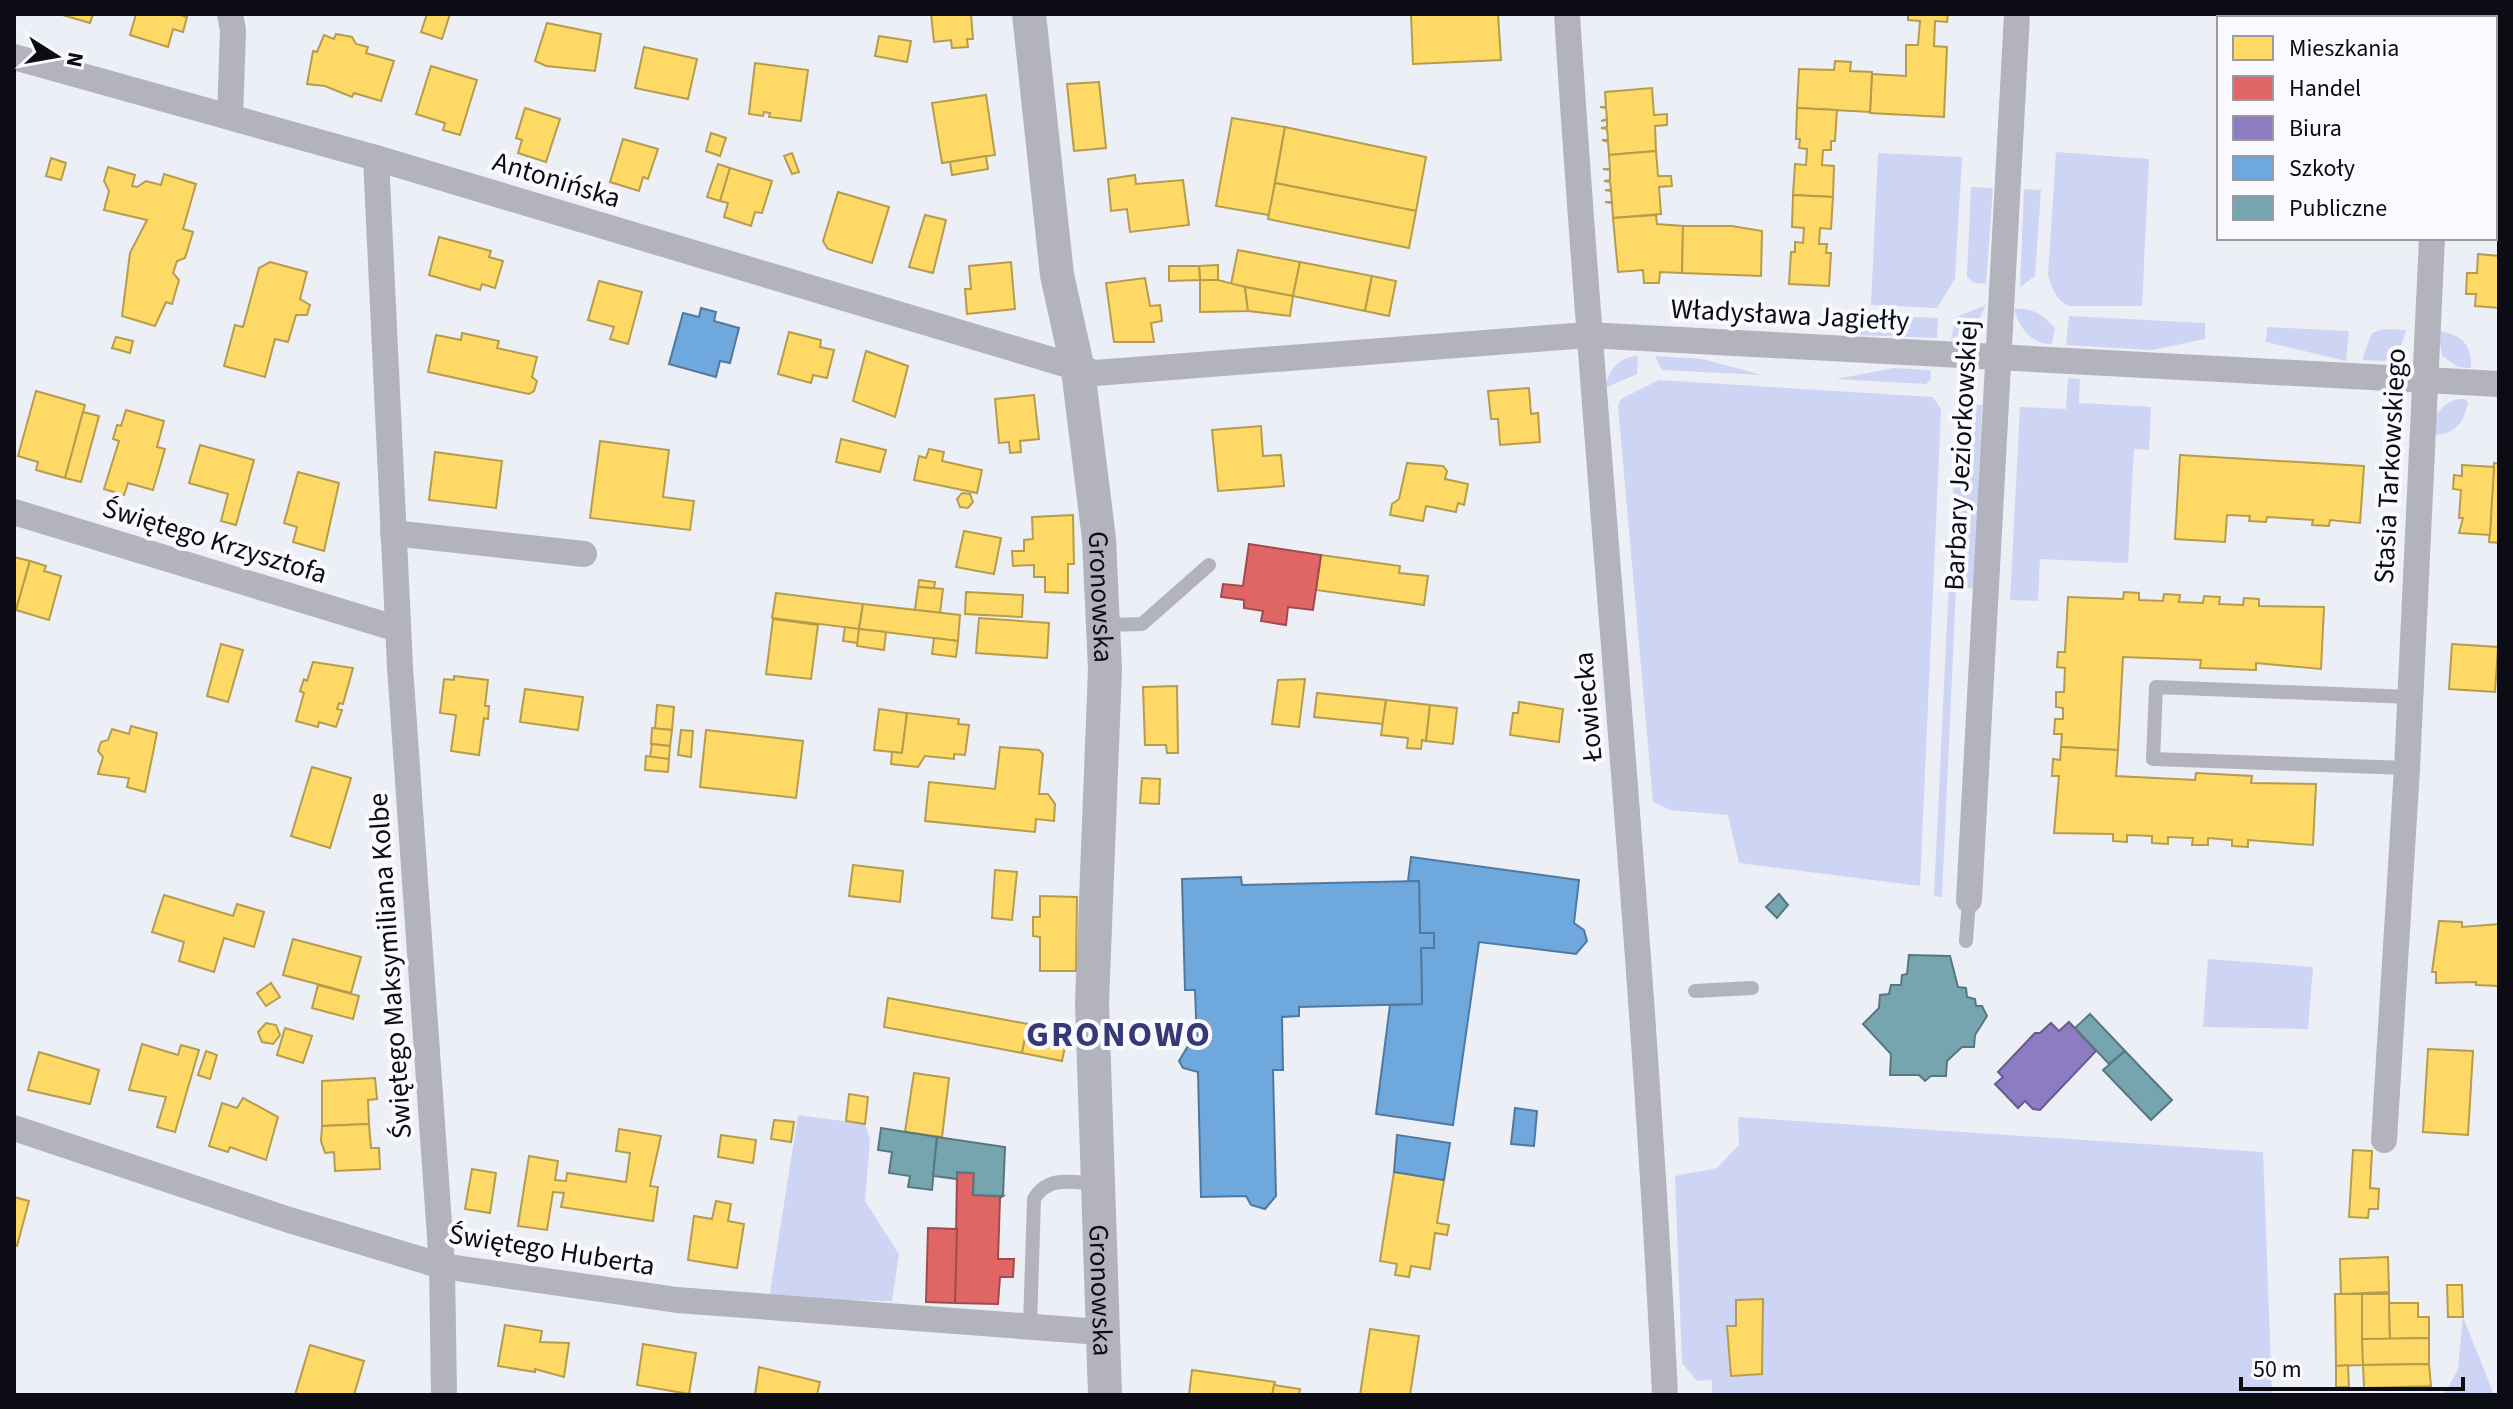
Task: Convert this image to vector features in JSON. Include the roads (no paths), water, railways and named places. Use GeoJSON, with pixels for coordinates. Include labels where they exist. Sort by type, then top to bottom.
{"type":"FeatureCollection","features":[{"type":"Feature","properties":{"kind":"street"},"geometry":{"type":"LineString","coordinates":[[230,14],[233,30],[230,117]]}},
{"type":"Feature","properties":{"kind":"street","name":"Gronowska"},"geometry":{"type":"LineString","coordinates":[[1029,14],[1057,275],[1078,370],[1099,539],[1105,669],[1092,1003],[1100,1332],[1105,1395]]}},
{"type":"Feature","properties":{"kind":"street","name":"Łowiecka"},"geometry":{"type":"LineString","coordinates":[[1567,14],[1587,335],[1630,836],[1654,1168],[1665,1395]]}},
{"type":"Feature","properties":{"kind":"street","name":"Barbary Jeziorkowskiej"},"geometry":{"type":"LineString","coordinates":[[1969,900],[2017,14]]}},
{"type":"Feature","properties":{"kind":"street","name":"Antonińska"},"geometry":{"type":"LineString","coordinates":[[14,57],[376,158],[1078,370]]}},
{"type":"Feature","properties":{"kind":"street","name":"Świętego Maksymiliana Kolbe"},"geometry":{"type":"LineString","coordinates":[[376,158],[398,629],[442,1266],[444,1395]]}},
{"type":"Feature","properties":{"kind":"street","name":"Stasia Tarkowskiego"},"geometry":{"type":"LineString","coordinates":[[2384,1140],[2407,768],[2432,240]]}},
{"type":"Feature","properties":{"kind":"street","name":"Władysława Jagiełły"},"geometry":{"type":"LineString","coordinates":[[1078,370],[1114,373],[1587,335],[2499,384]]}},
{"type":"Feature","properties":{"kind":"street","name":"Świętego Krzysztofa"},"geometry":{"type":"LineString","coordinates":[[14,512],[398,629]]}},
{"type":"Feature","properties":{"kind":"street"},"geometry":{"type":"LineString","coordinates":[[393,533],[584,554]]}},
{"type":"Feature","properties":{"kind":"street","name":"Świętego Huberta"},"geometry":{"type":"LineString","coordinates":[[14,1128],[286,1219],[442,1266],[677,1300],[913,1321],[1100,1332]]}},
{"type":"Feature","properties":{"kind":"lane"},"geometry":{"type":"LineString","coordinates":[[1103,625],[1142,624],[1209,565]]}},
{"type":"Feature","properties":{"kind":"lane"},"geometry":{"type":"LineString","coordinates":[[2407,768],[2153,759],[2154,730],[2156,687],[2410,697]]}},
{"type":"Feature","properties":{"kind":"lane"},"geometry":{"type":"LineString","coordinates":[[1966,941],[1969,900]]}},
{"type":"Feature","properties":{"kind":"lane"},"geometry":{"type":"LineString","coordinates":[[1695,991],[1752,988]]}},
{"type":"Feature","properties":{"kind":"lane","name":"Gronowska"},"geometry":{"type":"LineString","coordinates":[[1030,1326],[1034,1199],[1045,1185],[1053,1182],[1097,1184]]}},
{"type":"Feature","properties":{"kind":"district","name":"GRONOWO"},"geometry":{"type":"Point","coordinates":[1119,1033]}}]}
